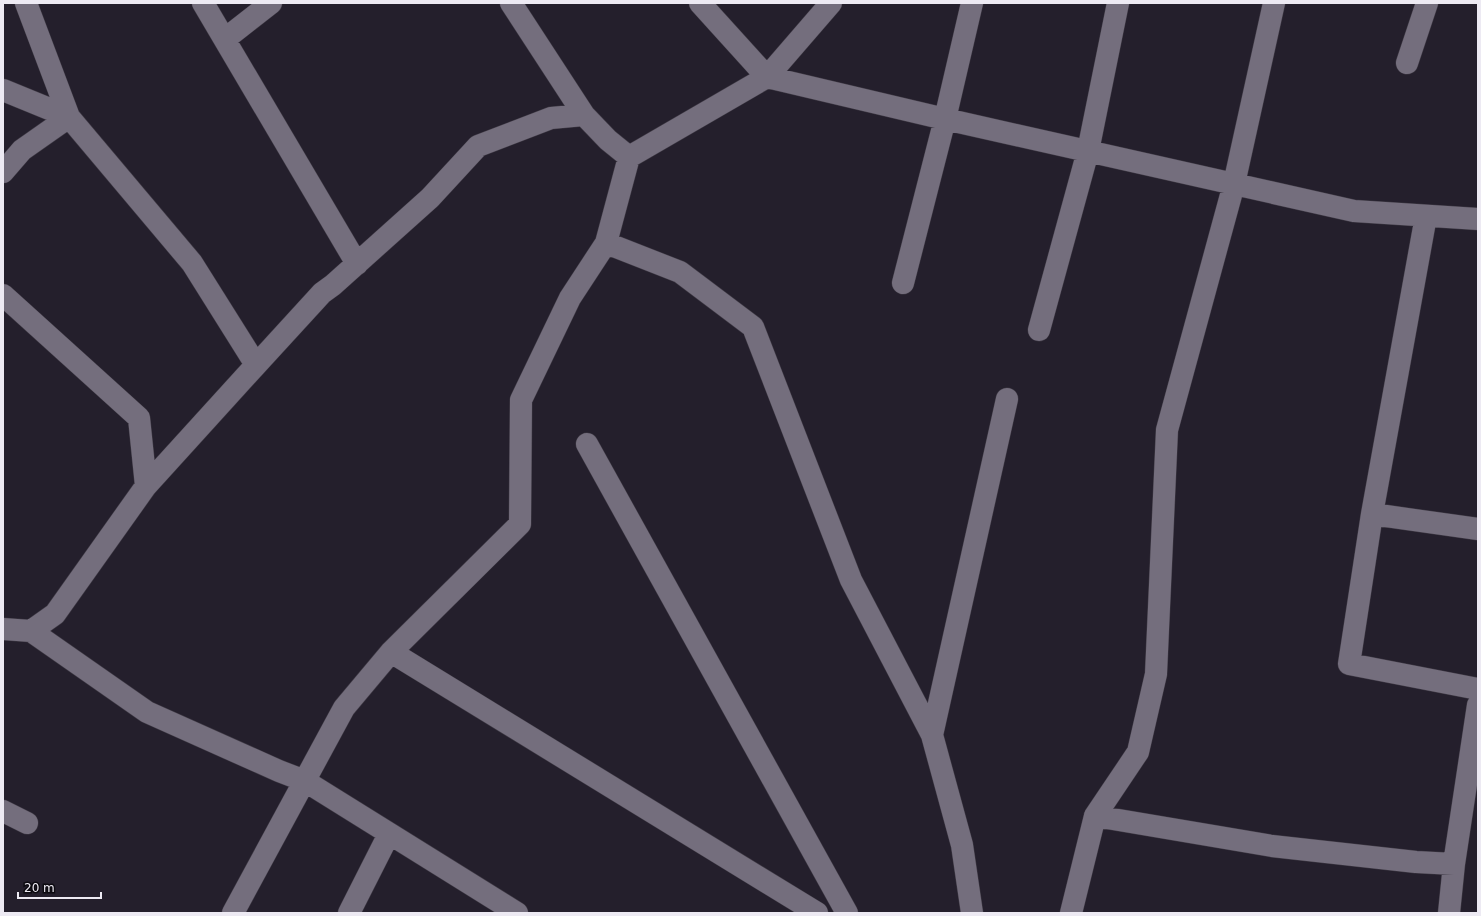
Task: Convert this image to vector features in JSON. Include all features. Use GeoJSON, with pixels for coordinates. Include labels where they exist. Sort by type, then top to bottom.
{"type":"FeatureCollection","features":[{"type":"Feature","properties":{"kind":"street"},"geometry":{"type":"LineString","coordinates":[[26,3],[69,117],[192,263],[256,365]]}},
{"type":"Feature","properties":{"kind":"street"},"geometry":{"type":"LineString","coordinates":[[204,3],[357,264]]}},
{"type":"Feature","properties":{"kind":"street"},"geometry":{"type":"LineString","coordinates":[[224,39],[271,3]]}},
{"type":"Feature","properties":{"kind":"street"},"geometry":{"type":"LineString","coordinates":[[511,3],[584,115],[608,140],[629,157]]}},
{"type":"Feature","properties":{"kind":"street"},"geometry":{"type":"LineString","coordinates":[[700,3],[767,77],[945,120],[1354,211],[1478,219]]}},
{"type":"Feature","properties":{"kind":"street"},"geometry":{"type":"LineString","coordinates":[[233,913],[344,708],[391,652],[520,524],[521,400],[570,298],[606,243],[629,157],[767,77],[831,3]]}},
{"type":"Feature","properties":{"kind":"street"},"geometry":{"type":"LineString","coordinates":[[903,283],[945,120],[972,3]]}},
{"type":"Feature","properties":{"kind":"street"},"geometry":{"type":"LineString","coordinates":[[1039,330],[1088,151],[1118,3]]}},
{"type":"Feature","properties":{"kind":"street"},"geometry":{"type":"LineString","coordinates":[[1071,913],[1095,816],[1138,752],[1156,674],[1167,430],[1234,184],[1274,3]]}},
{"type":"Feature","properties":{"kind":"street"},"geometry":{"type":"LineString","coordinates":[[1407,63],[1427,3]]}},
{"type":"Feature","properties":{"kind":"street"},"geometry":{"type":"LineString","coordinates":[[3,90],[69,117]]}},
{"type":"Feature","properties":{"kind":"street"},"geometry":{"type":"LineString","coordinates":[[31,631],[55,614],[146,486],[322,293],[334,285],[430,198],[478,146],[551,118],[584,115]]}},
{"type":"Feature","properties":{"kind":"street"},"geometry":{"type":"LineString","coordinates":[[3,172],[22,150],[69,117]]}},
{"type":"Feature","properties":{"kind":"street"},"geometry":{"type":"LineString","coordinates":[[1426,216],[1372,514],[1349,664],[1478,689]]}},
{"type":"Feature","properties":{"kind":"street"},"geometry":{"type":"LineString","coordinates":[[606,243],[680,272],[753,327],[851,580],[932,735],[962,845],[972,913]]}},
{"type":"Feature","properties":{"kind":"street"},"geometry":{"type":"LineString","coordinates":[[3,295],[139,418],[146,486]]}},
{"type":"Feature","properties":{"kind":"street"},"geometry":{"type":"LineString","coordinates":[[932,735],[1007,399]]}},
{"type":"Feature","properties":{"kind":"street"},"geometry":{"type":"LineString","coordinates":[[587,444],[847,913]]}},
{"type":"Feature","properties":{"kind":"street"},"geometry":{"type":"LineString","coordinates":[[1372,514],[1478,529]]}},
{"type":"Feature","properties":{"kind":"street"},"geometry":{"type":"LineString","coordinates":[[3,629],[31,631],[147,712],[272,768],[305,781],[517,913]]}},
{"type":"Feature","properties":{"kind":"street"},"geometry":{"type":"LineString","coordinates":[[391,652],[817,913]]}},
{"type":"Feature","properties":{"kind":"street"},"geometry":{"type":"LineString","coordinates":[[1449,913],[1454,864],[1478,705]]}},
{"type":"Feature","properties":{"kind":"street"},"geometry":{"type":"LineString","coordinates":[[3,811],[27,823]]}},
{"type":"Feature","properties":{"kind":"street"},"geometry":{"type":"LineString","coordinates":[[1095,816],[1272,846],[1416,862],[1454,864]]}},
{"type":"Feature","properties":{"kind":"street"},"geometry":{"type":"LineString","coordinates":[[349,913],[389,834]]}}]}
